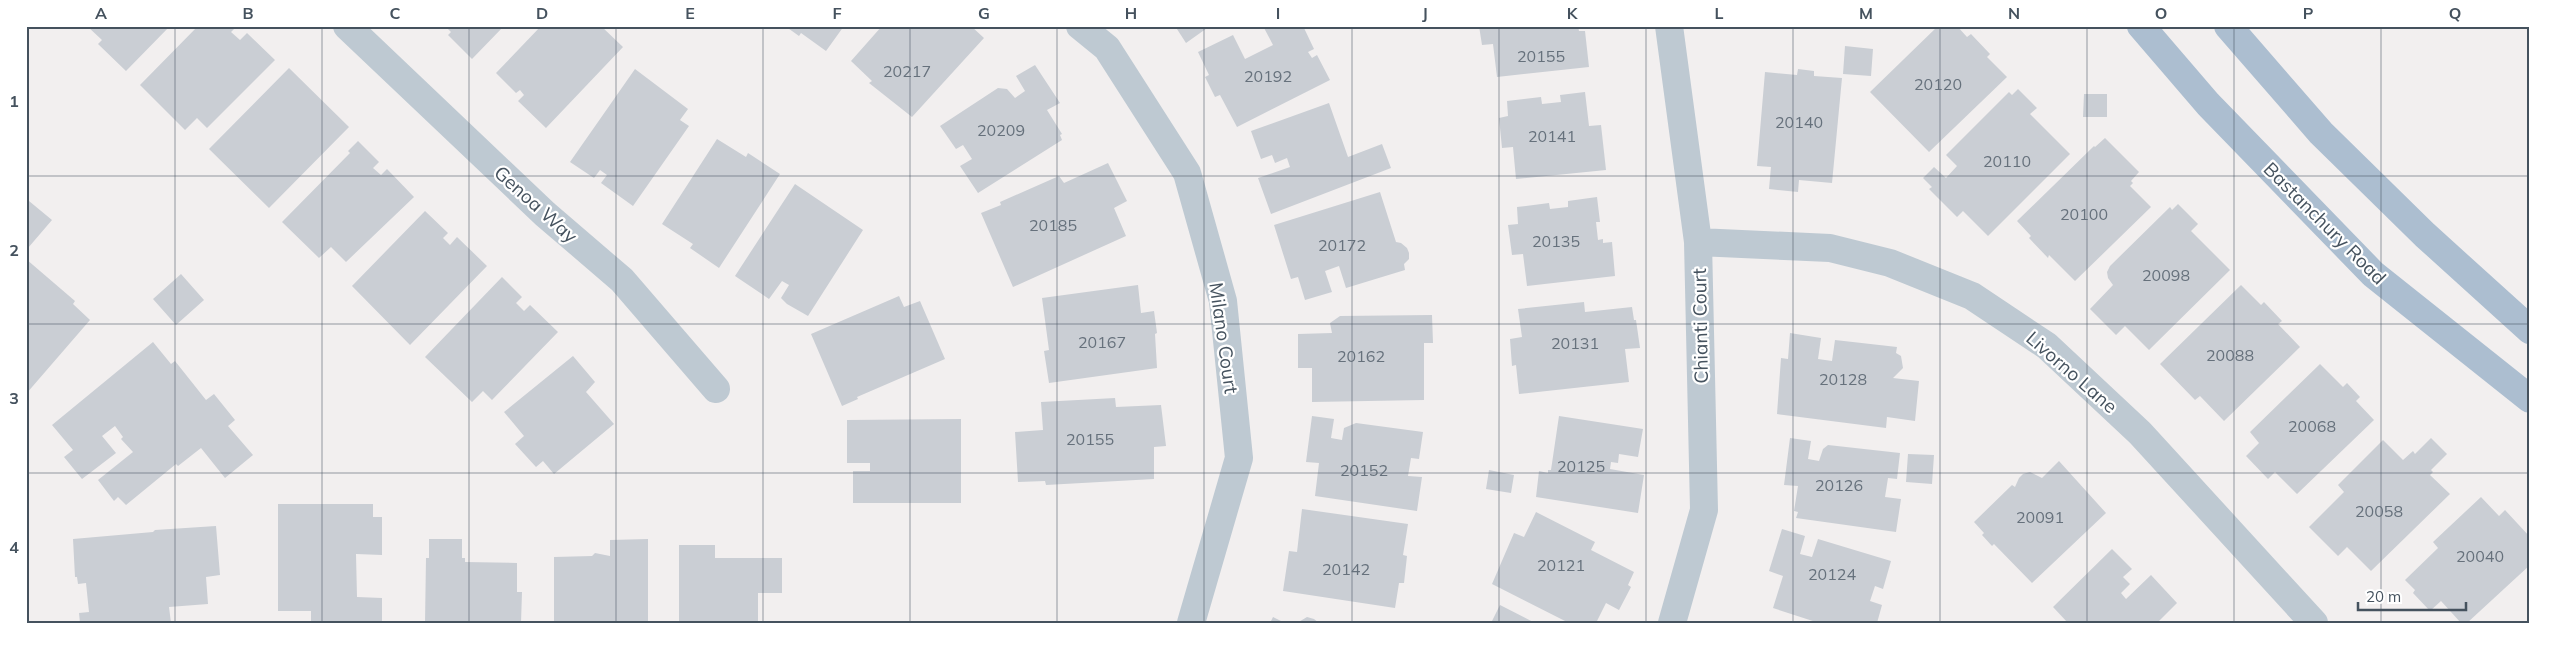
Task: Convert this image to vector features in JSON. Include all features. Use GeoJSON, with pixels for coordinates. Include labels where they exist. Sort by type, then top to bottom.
{"type":"FeatureCollection","features":[{"type":"Feature","properties":{"kind":"main road","name":"Bastanchury Road"},"geometry":{"type":"LineString","coordinates":[[2141,26],[2208,104],[2373,274],[2530,399]]}},
{"type":"Feature","properties":{"kind":"main road"},"geometry":{"type":"LineString","coordinates":[[2228,26],[2321,133],[2425,235],[2530,330]]}},
{"type":"Feature","properties":{"kind":"street","name":"Genoa Way"},"geometry":{"type":"LineString","coordinates":[[346,26],[545,214],[622,280],[716,389]]}},
{"type":"Feature","properties":{"kind":"street","name":"Milano Court"},"geometry":{"type":"LineString","coordinates":[[1080,26],[1107,48],[1187,173],[1223,301],[1239,458],[1191,623]]}},
{"type":"Feature","properties":{"kind":"street","name":"Chianti Court"},"geometry":{"type":"LineString","coordinates":[[1669,26],[1698,242],[1704,510],[1672,623]]}},
{"type":"Feature","properties":{"kind":"street","name":"Livorno Lane"},"geometry":{"type":"LineString","coordinates":[[1698,242],[1830,248],[1890,263],[1972,296],[2047,346],[2140,433],[2314,623]]}},
{"type":"Feature","properties":{"kind":"building"},"geometry":{"type":"Polygon","coordinates":[[[87,26],[170,26],[126,71],[98,44],[102,40],[87,26]]]}},
{"type":"Feature","properties":{"kind":"building"},"geometry":{"type":"Polygon","coordinates":[[[198,26],[237,26],[231,32],[240,40],[247,33],[275,60],[207,128],[197,118],[185,130],[140,85],[198,26]]]}},
{"type":"Feature","properties":{"kind":"building"},"geometry":{"type":"Polygon","coordinates":[[[445,26],[504,26],[472,59],[448,35],[451,32],[445,26]]]}},
{"type":"Feature","properties":{"kind":"building"},"geometry":{"type":"Polygon","coordinates":[[[541,26],[601,26],[623,47],[546,128],[518,101],[524,95],[520,90],[516,93],[496,73],[541,26]]]}},
{"type":"Feature","properties":{"kind":"building"},"geometry":{"type":"Polygon","coordinates":[[[785,26],[844,26],[826,51],[801,33],[799,36],[785,26]]]}},
{"type":"Feature","properties":{"kind":"building"},"geometry":{"type":"Polygon","coordinates":[[[882,26],[971,26],[984,38],[912,117],[869,83],[872,81],[851,61],[882,26]]]}},
{"type":"Feature","properties":{"kind":"building"},"geometry":{"type":"Polygon","coordinates":[[[1175,26],[1210,26],[1186,43],[1175,26]]]}},
{"type":"Feature","properties":{"kind":"building"},"geometry":{"type":"Polygon","coordinates":[[[1263,26],[1307,26],[1304,28],[1314,49],[1308,52],[1312,58],[1317,55],[1330,80],[1237,127],[1220,95],[1215,97],[1205,77],[1209,75],[1198,52],[1233,35],[1245,59],[1273,45],[1263,26]]]}},
{"type":"Feature","properties":{"kind":"building"},"geometry":{"type":"Polygon","coordinates":[[[1479,26],[1578,26],[1579,31],[1585,31],[1589,67],[1497,77],[1493,44],[1482,45],[1479,26]]]}},
{"type":"Feature","properties":{"kind":"building"},"geometry":{"type":"Polygon","coordinates":[[[1938,26],[1957,26],[1967,37],[1971,34],[1990,54],[1987,57],[2007,77],[1929,152],[1870,92],[1938,26]]]}},
{"type":"Feature","properties":{"kind":"building"},"geometry":{"type":"Polygon","coordinates":[[[1845,46],[1873,49],[1871,76],[1843,74],[1845,46]]]}},
{"type":"Feature","properties":{"kind":"building"},"geometry":{"type":"Polygon","coordinates":[[[1035,65],[1060,103],[1047,110],[1062,134],[1060,135],[1062,140],[978,193],[960,166],[972,159],[963,145],[956,149],[940,126],[998,88],[1007,89],[1015,98],[1025,91],[1016,76],[1035,65]]]}},
{"type":"Feature","properties":{"kind":"building"},"geometry":{"type":"Polygon","coordinates":[[[289,68],[349,127],[269,208],[209,149],[289,68]]]}},
{"type":"Feature","properties":{"kind":"building"},"geometry":{"type":"Polygon","coordinates":[[[635,69],[688,109],[680,120],[689,126],[633,206],[601,183],[607,175],[600,170],[594,178],[570,162],[635,69]]]}},
{"type":"Feature","properties":{"kind":"building"},"geometry":{"type":"Polygon","coordinates":[[[1798,69],[1814,71],[1814,76],[1842,78],[1832,183],[1799,180],[1798,192],[1769,189],[1771,167],[1757,166],[1765,72],[1797,75],[1798,69]]]}},
{"type":"Feature","properties":{"kind":"building"},"geometry":{"type":"Polygon","coordinates":[[[2018,89],[2037,108],[2030,114],[2070,154],[1988,236],[1963,211],[1957,217],[1929,189],[1932,187],[1923,178],[1934,167],[1946,178],[1957,166],[1946,155],[2009,92],[2012,95],[2018,89]]]}},
{"type":"Feature","properties":{"kind":"building"},"geometry":{"type":"Polygon","coordinates":[[[1585,92],[1589,126],[1601,125],[1606,170],[1516,179],[1513,147],[1502,148],[1499,118],[1508,116],[1507,101],[1541,97],[1542,104],[1561,102],[1560,95],[1585,92]]]}},
{"type":"Feature","properties":{"kind":"building"},"geometry":{"type":"Polygon","coordinates":[[[2084,94],[2107,94],[2107,117],[2083,117],[2084,94]]]}},
{"type":"Feature","properties":{"kind":"building"},"geometry":{"type":"Polygon","coordinates":[[[1329,103],[1348,157],[1382,144],[1391,168],[1271,214],[1258,178],[1290,167],[1287,158],[1275,163],[1272,155],[1261,159],[1251,131],[1329,103]]]}},
{"type":"Feature","properties":{"kind":"building"},"geometry":{"type":"Polygon","coordinates":[[[2105,138],[2139,172],[2131,181],[2133,183],[2130,186],[2151,207],[2075,281],[2049,255],[2048,258],[2029,238],[2031,236],[2017,221],[2094,146],[2105,138]]]}},
{"type":"Feature","properties":{"kind":"building"},"geometry":{"type":"Polygon","coordinates":[[[717,139],[746,157],[748,153],[780,174],[719,268],[690,248],[693,244],[662,224],[717,139]]]}},
{"type":"Feature","properties":{"kind":"building"},"geometry":{"type":"Polygon","coordinates":[[[358,141],[379,162],[373,168],[381,175],[387,169],[414,197],[346,262],[331,247],[319,258],[282,222],[350,153],[348,151],[358,141]]]}},
{"type":"Feature","properties":{"kind":"building"},"geometry":{"type":"Polygon","coordinates":[[[1108,163],[1127,201],[1114,208],[1126,236],[1013,287],[981,213],[1001,205],[1000,202],[1059,176],[1064,183],[1108,163]]]}},
{"type":"Feature","properties":{"kind":"building"},"geometry":{"type":"Polygon","coordinates":[[[795,184],[863,230],[808,316],[787,304],[781,298],[789,285],[782,281],[769,299],[735,276],[795,184]]]}},
{"type":"Feature","properties":{"kind":"building"},"geometry":{"type":"Polygon","coordinates":[[[1380,192],[1396,242],[1401,243],[1407,248],[1409,253],[1409,259],[1404,264],[1405,270],[1346,288],[1339,266],[1325,271],[1332,292],[1305,300],[1298,277],[1291,279],[1274,225],[1380,192]]]}},
{"type":"Feature","properties":{"kind":"building"},"geometry":{"type":"Polygon","coordinates":[[[1597,197],[1600,222],[1596,222],[1598,240],[1603,239],[1603,243],[1612,242],[1615,276],[1527,286],[1523,254],[1512,255],[1508,225],[1518,224],[1517,207],[1549,203],[1550,209],[1568,207],[1568,201],[1597,197]]]}},
{"type":"Feature","properties":{"kind":"building"},"geometry":{"type":"Polygon","coordinates":[[[29,201],[52,220],[28,248],[26,205],[29,201]]]}},
{"type":"Feature","properties":{"kind":"building"},"geometry":{"type":"Polygon","coordinates":[[[2178,204],[2198,224],[2191,231],[2230,270],[2149,350],[2125,326],[2116,335],[2090,309],[2113,285],[2108,278],[2107,272],[2110,266],[2170,207],[2172,210],[2178,204]]]}},
{"type":"Feature","properties":{"kind":"building"},"geometry":{"type":"Polygon","coordinates":[[[425,211],[448,233],[443,238],[450,245],[457,237],[487,266],[410,345],[352,286],[425,211]]]}},
{"type":"Feature","properties":{"kind":"building"},"geometry":{"type":"Polygon","coordinates":[[[26,259],[75,301],[73,304],[90,320],[26,394],[26,259]]]}},
{"type":"Feature","properties":{"kind":"building"},"geometry":{"type":"Polygon","coordinates":[[[181,274],[204,300],[176,325],[153,299],[181,274]]]}},
{"type":"Feature","properties":{"kind":"building"},"geometry":{"type":"Polygon","coordinates":[[[502,277],[522,297],[516,303],[524,311],[530,305],[558,332],[492,400],[483,391],[472,402],[425,357],[502,277]]]}},
{"type":"Feature","properties":{"kind":"building"},"geometry":{"type":"Polygon","coordinates":[[[1138,285],[1141,313],[1154,311],[1157,333],[1155,334],[1157,368],[1049,383],[1044,351],[1049,350],[1042,298],[1138,285]]]}},
{"type":"Feature","properties":{"kind":"building"},"geometry":{"type":"Polygon","coordinates":[[[2241,285],[2261,305],[2264,302],[2282,321],[2278,324],[2300,347],[2224,421],[2200,396],[2195,400],[2160,364],[2241,285]]]}},
{"type":"Feature","properties":{"kind":"building"},"geometry":{"type":"Polygon","coordinates":[[[899,296],[904,307],[920,301],[945,359],[857,397],[858,399],[842,406],[811,334],[899,296]]]}},
{"type":"Feature","properties":{"kind":"building"},"geometry":{"type":"Polygon","coordinates":[[[1584,302],[1585,312],[1632,307],[1640,348],[1625,349],[1629,382],[1519,394],[1516,365],[1512,366],[1510,339],[1522,337],[1518,309],[1584,302]]]}},
{"type":"Feature","properties":{"kind":"building"},"geometry":{"type":"Polygon","coordinates":[[[1432,315],[1433,343],[1424,343],[1424,400],[1312,402],[1312,368],[1298,368],[1298,334],[1332,333],[1330,323],[1340,316],[1432,315]]]}},
{"type":"Feature","properties":{"kind":"building"},"geometry":{"type":"Polygon","coordinates":[[[1790,333],[1821,338],[1818,359],[1832,361],[1835,340],[1897,347],[1896,353],[1901,356],[1903,368],[1893,378],[1919,381],[1915,421],[1887,417],[1886,428],[1777,414],[1781,358],[1788,359],[1790,333]]]}},
{"type":"Feature","properties":{"kind":"building"},"geometry":{"type":"Polygon","coordinates":[[[153,342],[171,364],[175,361],[206,400],[214,394],[235,420],[228,426],[253,455],[225,478],[201,448],[178,466],[176,464],[126,505],[118,497],[114,501],[98,480],[133,452],[121,439],[123,437],[115,426],[102,436],[116,453],[82,479],[64,457],[73,450],[52,425],[153,342]]]}},
{"type":"Feature","properties":{"kind":"building"},"geometry":{"type":"Polygon","coordinates":[[[573,356],[595,382],[586,392],[614,424],[554,474],[543,461],[536,467],[515,444],[524,436],[504,412],[573,356]]]}},
{"type":"Feature","properties":{"kind":"building"},"geometry":{"type":"Polygon","coordinates":[[[2320,364],[2343,387],[2347,383],[2360,397],[2356,401],[2374,420],[2297,494],[2275,472],[2268,479],[2246,456],[2259,443],[2250,432],[2320,364]]]}},
{"type":"Feature","properties":{"kind":"building"},"geometry":{"type":"Polygon","coordinates":[[[1115,398],[1116,407],[1161,405],[1166,446],[1154,447],[1154,479],[1046,485],[1045,481],[1018,482],[1015,432],[1043,430],[1041,402],[1115,398]]]}},
{"type":"Feature","properties":{"kind":"building"},"geometry":{"type":"Polygon","coordinates":[[[1312,416],[1334,419],[1331,438],[1342,440],[1344,428],[1356,423],[1423,432],[1419,459],[1411,458],[1408,476],[1422,477],[1417,511],[1315,496],[1319,463],[1306,462],[1312,416]]]}},
{"type":"Feature","properties":{"kind":"building"},"geometry":{"type":"Polygon","coordinates":[[[1559,416],[1643,429],[1638,457],[1619,454],[1618,463],[1611,462],[1610,469],[1644,475],[1638,513],[1536,497],[1539,471],[1548,473],[1548,470],[1551,470],[1559,416]]]}},
{"type":"Feature","properties":{"kind":"building"},"geometry":{"type":"Polygon","coordinates":[[[961,419],[961,503],[853,503],[853,471],[870,471],[870,463],[847,463],[847,420],[961,419]]]}},
{"type":"Feature","properties":{"kind":"building"},"geometry":{"type":"Polygon","coordinates":[[[1790,438],[1811,441],[1808,459],[1819,461],[1823,449],[1828,445],[1900,453],[1897,479],[1888,478],[1885,497],[1901,499],[1896,532],[1796,518],[1798,512],[1794,511],[1798,486],[1784,485],[1790,438]]]}},
{"type":"Feature","properties":{"kind":"building"},"geometry":{"type":"Polygon","coordinates":[[[2431,438],[2447,454],[2431,470],[2433,472],[2430,475],[2450,494],[2371,571],[2347,547],[2338,556],[2309,527],[2344,492],[2338,485],[2383,440],[2403,460],[2413,451],[2415,454],[2431,438]]]}},
{"type":"Feature","properties":{"kind":"building"},"geometry":{"type":"Polygon","coordinates":[[[1908,454],[1934,455],[1932,484],[1906,482],[1908,454]]]}},
{"type":"Feature","properties":{"kind":"building"},"geometry":{"type":"Polygon","coordinates":[[[2059,461],[2106,513],[2032,583],[1994,544],[1992,546],[1974,522],[2012,485],[2015,487],[2023,474],[2030,472],[2042,478],[2059,461]]]}},
{"type":"Feature","properties":{"kind":"building"},"geometry":{"type":"Polygon","coordinates":[[[1489,470],[1514,475],[1511,493],[1486,489],[1489,470]]]}},
{"type":"Feature","properties":{"kind":"building"},"geometry":{"type":"Polygon","coordinates":[[[2481,497],[2499,516],[2505,510],[2530,537],[2530,565],[2467,623],[2461,623],[2441,601],[2430,611],[2413,593],[2415,590],[2405,580],[2438,548],[2433,542],[2481,497]]]}},
{"type":"Feature","properties":{"kind":"building"},"geometry":{"type":"Polygon","coordinates":[[[278,504],[373,504],[373,517],[382,517],[382,555],[356,554],[357,597],[382,598],[382,623],[311,623],[311,611],[278,611],[278,504]]]}},
{"type":"Feature","properties":{"kind":"building"},"geometry":{"type":"Polygon","coordinates":[[[1302,509],[1408,524],[1403,555],[1407,556],[1404,583],[1399,583],[1395,608],[1283,591],[1289,551],[1297,552],[1302,509]]]}},
{"type":"Feature","properties":{"kind":"building"},"geometry":{"type":"Polygon","coordinates":[[[1536,512],[1595,542],[1591,550],[1634,572],[1628,585],[1631,587],[1619,610],[1606,603],[1596,623],[1569,623],[1492,584],[1514,533],[1524,537],[1536,512]]]}},
{"type":"Feature","properties":{"kind":"building"},"geometry":{"type":"Polygon","coordinates":[[[216,526],[220,575],[206,577],[208,604],[169,607],[171,623],[80,623],[79,613],[89,612],[86,583],[78,584],[77,577],[75,577],[73,539],[153,532],[155,530],[216,526]]]}},
{"type":"Feature","properties":{"kind":"building"},"geometry":{"type":"Polygon","coordinates":[[[1782,529],[1805,536],[1800,554],[1812,557],[1818,539],[1891,561],[1883,589],[1875,586],[1870,601],[1882,605],[1877,623],[1819,623],[1773,608],[1783,576],[1769,571],[1782,529]]]}},
{"type":"Feature","properties":{"kind":"building"},"geometry":{"type":"Polygon","coordinates":[[[429,539],[462,539],[462,558],[465,558],[465,562],[517,563],[517,592],[522,592],[521,623],[425,623],[426,558],[429,558],[429,539]]]}},
{"type":"Feature","properties":{"kind":"building"},"geometry":{"type":"Polygon","coordinates":[[[648,539],[648,623],[554,623],[554,557],[592,556],[595,553],[610,556],[610,540],[648,539]]]}},
{"type":"Feature","properties":{"kind":"building"},"geometry":{"type":"Polygon","coordinates":[[[679,545],[715,545],[715,558],[782,558],[782,593],[758,593],[758,623],[679,623],[679,545]]]}},
{"type":"Feature","properties":{"kind":"building"},"geometry":{"type":"Polygon","coordinates":[[[2112,549],[2132,569],[2123,577],[2130,584],[2121,593],[2126,599],[2151,575],[2177,603],[2157,623],[2068,623],[2053,607],[2112,549]]]}},
{"type":"Feature","properties":{"kind":"building"},"geometry":{"type":"Polygon","coordinates":[[[1500,605],[1535,623],[1491,623],[1500,605]]]}},
{"type":"Feature","properties":{"kind":"building"},"geometry":{"type":"Polygon","coordinates":[[[1273,617],[1285,623],[1270,623],[1273,617]]]}},
{"type":"Feature","properties":{"kind":"building"},"geometry":{"type":"Polygon","coordinates":[[[1307,617],[1314,619],[1319,623],[1297,623],[1307,617]]]}}]}
